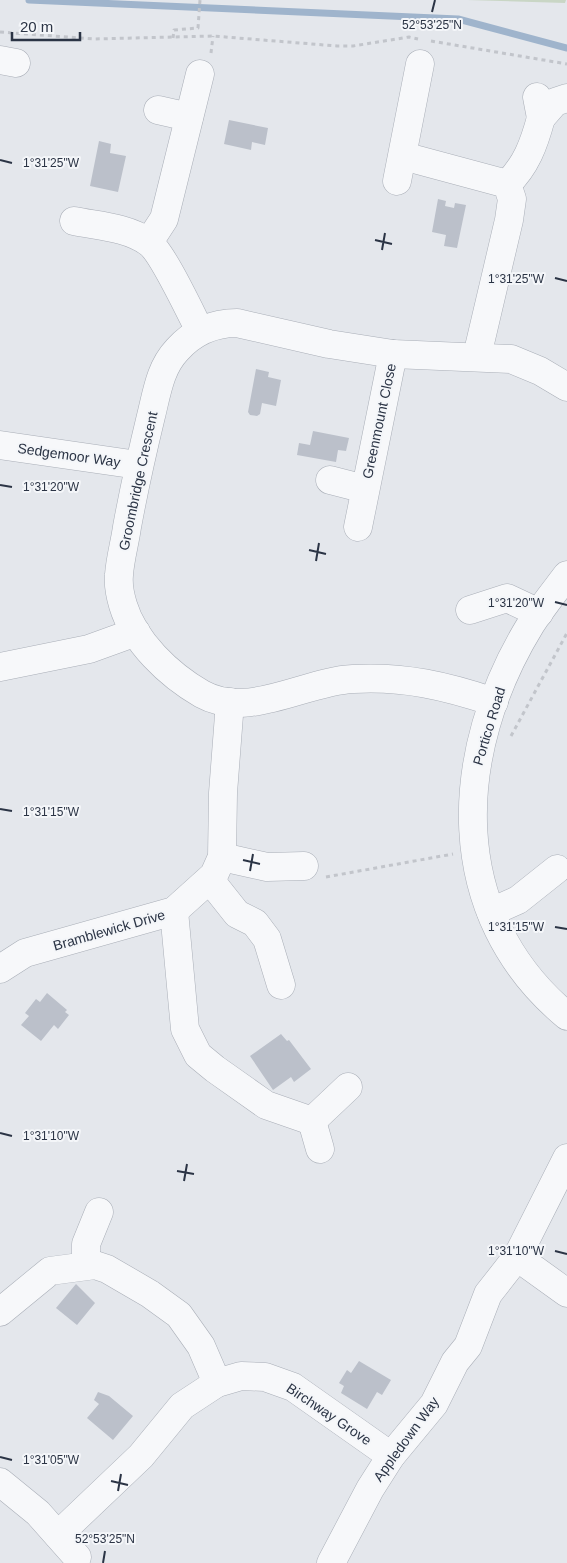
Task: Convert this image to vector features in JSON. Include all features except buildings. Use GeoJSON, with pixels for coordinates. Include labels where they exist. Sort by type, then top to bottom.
{"type":"FeatureCollection","features":[{"type":"Feature","properties":{"kind":"street"},"geometry":{"type":"LineString","coordinates":[[420,64],[400,169],[507,184]]}},
{"type":"Feature","properties":{"kind":"street"},"geometry":{"type":"LineString","coordinates":[[149,242],[164,219],[200,74]]}},
{"type":"Feature","properties":{"kind":"street"},"geometry":{"type":"LineString","coordinates":[[507,184],[518,174],[534,144],[539,108],[567,98]]}},
{"type":"Feature","properties":{"kind":"street"},"geometry":{"type":"LineString","coordinates":[[158,110],[189,117]]}},
{"type":"Feature","properties":{"kind":"street"},"geometry":{"type":"LineString","coordinates":[[477,356],[509,220],[512,199],[507,184]]}},
{"type":"Feature","properties":{"kind":"street"},"geometry":{"type":"LineString","coordinates":[[74,221],[128,232],[149,242],[165,265],[200,331]]}},
{"type":"Feature","properties":{"kind":"street","name":"Groombridge Crescent"},"geometry":{"type":"LineString","coordinates":[[494,702],[432,683],[353,679],[332,682],[251,702],[230,702],[203,694],[168,670],[136,632],[124,607],[119,574],[138,465],[158,384],[167,363],[177,349],[200,331],[223,323],[237,323],[329,344],[392,354],[477,356],[511,359],[567,387]]}},
{"type":"Feature","properties":{"kind":"street","name":"Greenmount Close"},"geometry":{"type":"LineString","coordinates":[[358,526],[392,354]]}},
{"type":"Feature","properties":{"kind":"street","name":"Sedgemoor Way"},"geometry":{"type":"LineString","coordinates":[[0,445],[138,465]]}},
{"type":"Feature","properties":{"kind":"street","name":"Greenmount Close"},"geometry":{"type":"LineString","coordinates":[[330,480],[365,489]]}},
{"type":"Feature","properties":{"kind":"street","name":"Portico Road"},"geometry":{"type":"LineString","coordinates":[[564,1009],[534,985],[518,963],[491,912],[477,870],[472,821],[476,765],[494,702],[510,664],[539,613],[567,575]]}},
{"type":"Feature","properties":{"kind":"street"},"geometry":{"type":"LineString","coordinates":[[470,610],[507,598],[539,613]]}},
{"type":"Feature","properties":{"kind":"street"},"geometry":{"type":"LineString","coordinates":[[0,667],[89,650],[136,632]]}},
{"type":"Feature","properties":{"kind":"street"},"geometry":{"type":"LineString","coordinates":[[230,702],[216,868],[237,914],[254,923],[267,939],[281,985]]}},
{"type":"Feature","properties":{"kind":"street"},"geometry":{"type":"LineString","coordinates":[[216,868],[304,866]]}},
{"type":"Feature","properties":{"kind":"street","name":"Bramblewick Drive"},"geometry":{"type":"LineString","coordinates":[[0,969],[25,953],[174,911],[216,868]]}},
{"type":"Feature","properties":{"kind":"street"},"geometry":{"type":"LineString","coordinates":[[491,912],[518,900],[557,869]]}},
{"type":"Feature","properties":{"kind":"street"},"geometry":{"type":"LineString","coordinates":[[174,911],[183,986],[185,1029],[198,1055],[266,1105],[312,1121]]}},
{"type":"Feature","properties":{"kind":"street"},"geometry":{"type":"LineString","coordinates":[[312,1121],[348,1087]]}},
{"type":"Feature","properties":{"kind":"street"},"geometry":{"type":"LineString","coordinates":[[312,1121],[320,1149]]}},
{"type":"Feature","properties":{"kind":"street","name":"Appledown Way"},"geometry":{"type":"LineString","coordinates":[[331,1563],[370,1489],[390,1456],[434,1404],[455,1362],[468,1346],[488,1294],[517,1257],[567,1158]]}},
{"type":"Feature","properties":{"kind":"street"},"geometry":{"type":"LineString","coordinates":[[86,1264],[86,1244],[99,1212]]}},
{"type":"Feature","properties":{"kind":"street"},"geometry":{"type":"LineString","coordinates":[[517,1257],[567,1293]]}},
{"type":"Feature","properties":{"kind":"street"},"geometry":{"type":"LineString","coordinates":[[4,1301],[50,1271],[86,1264],[107,1269],[150,1294],[179,1315],[200,1346],[217,1382]]}},
{"type":"Feature","properties":{"kind":"street","name":"Birchway Grove"},"geometry":{"type":"LineString","coordinates":[[58,1535],[141,1456],[182,1406],[217,1382],[241,1376],[265,1377],[293,1387],[390,1456]]}},
{"type":"Feature","properties":{"kind":"street"},"geometry":{"type":"LineString","coordinates":[[0,1482],[38,1513],[77,1557]]}},
{"type":"Feature","properties":{"kind":"path"},"geometry":{"type":"LineString","coordinates":[[173,38],[174,30],[198,28],[200,0]]}},
{"type":"Feature","properties":{"kind":"path"},"geometry":{"type":"LineString","coordinates":[[0,32],[94,39],[213,36],[337,46],[353,46],[409,37],[567,64]]}},
{"type":"Feature","properties":{"kind":"path"},"geometry":{"type":"LineString","coordinates":[[510,737],[567,633]]}},
{"type":"Feature","properties":{"kind":"green space"},"geometry":{"type":"Polygon","coordinates":[[[467,0],[566,0],[565,3],[467,0]]]}},
{"type":"Feature","properties":{"kind":"waterway"},"geometry":{"type":"LineString","coordinates":[[29,0],[458,19],[567,48]]}}]}
